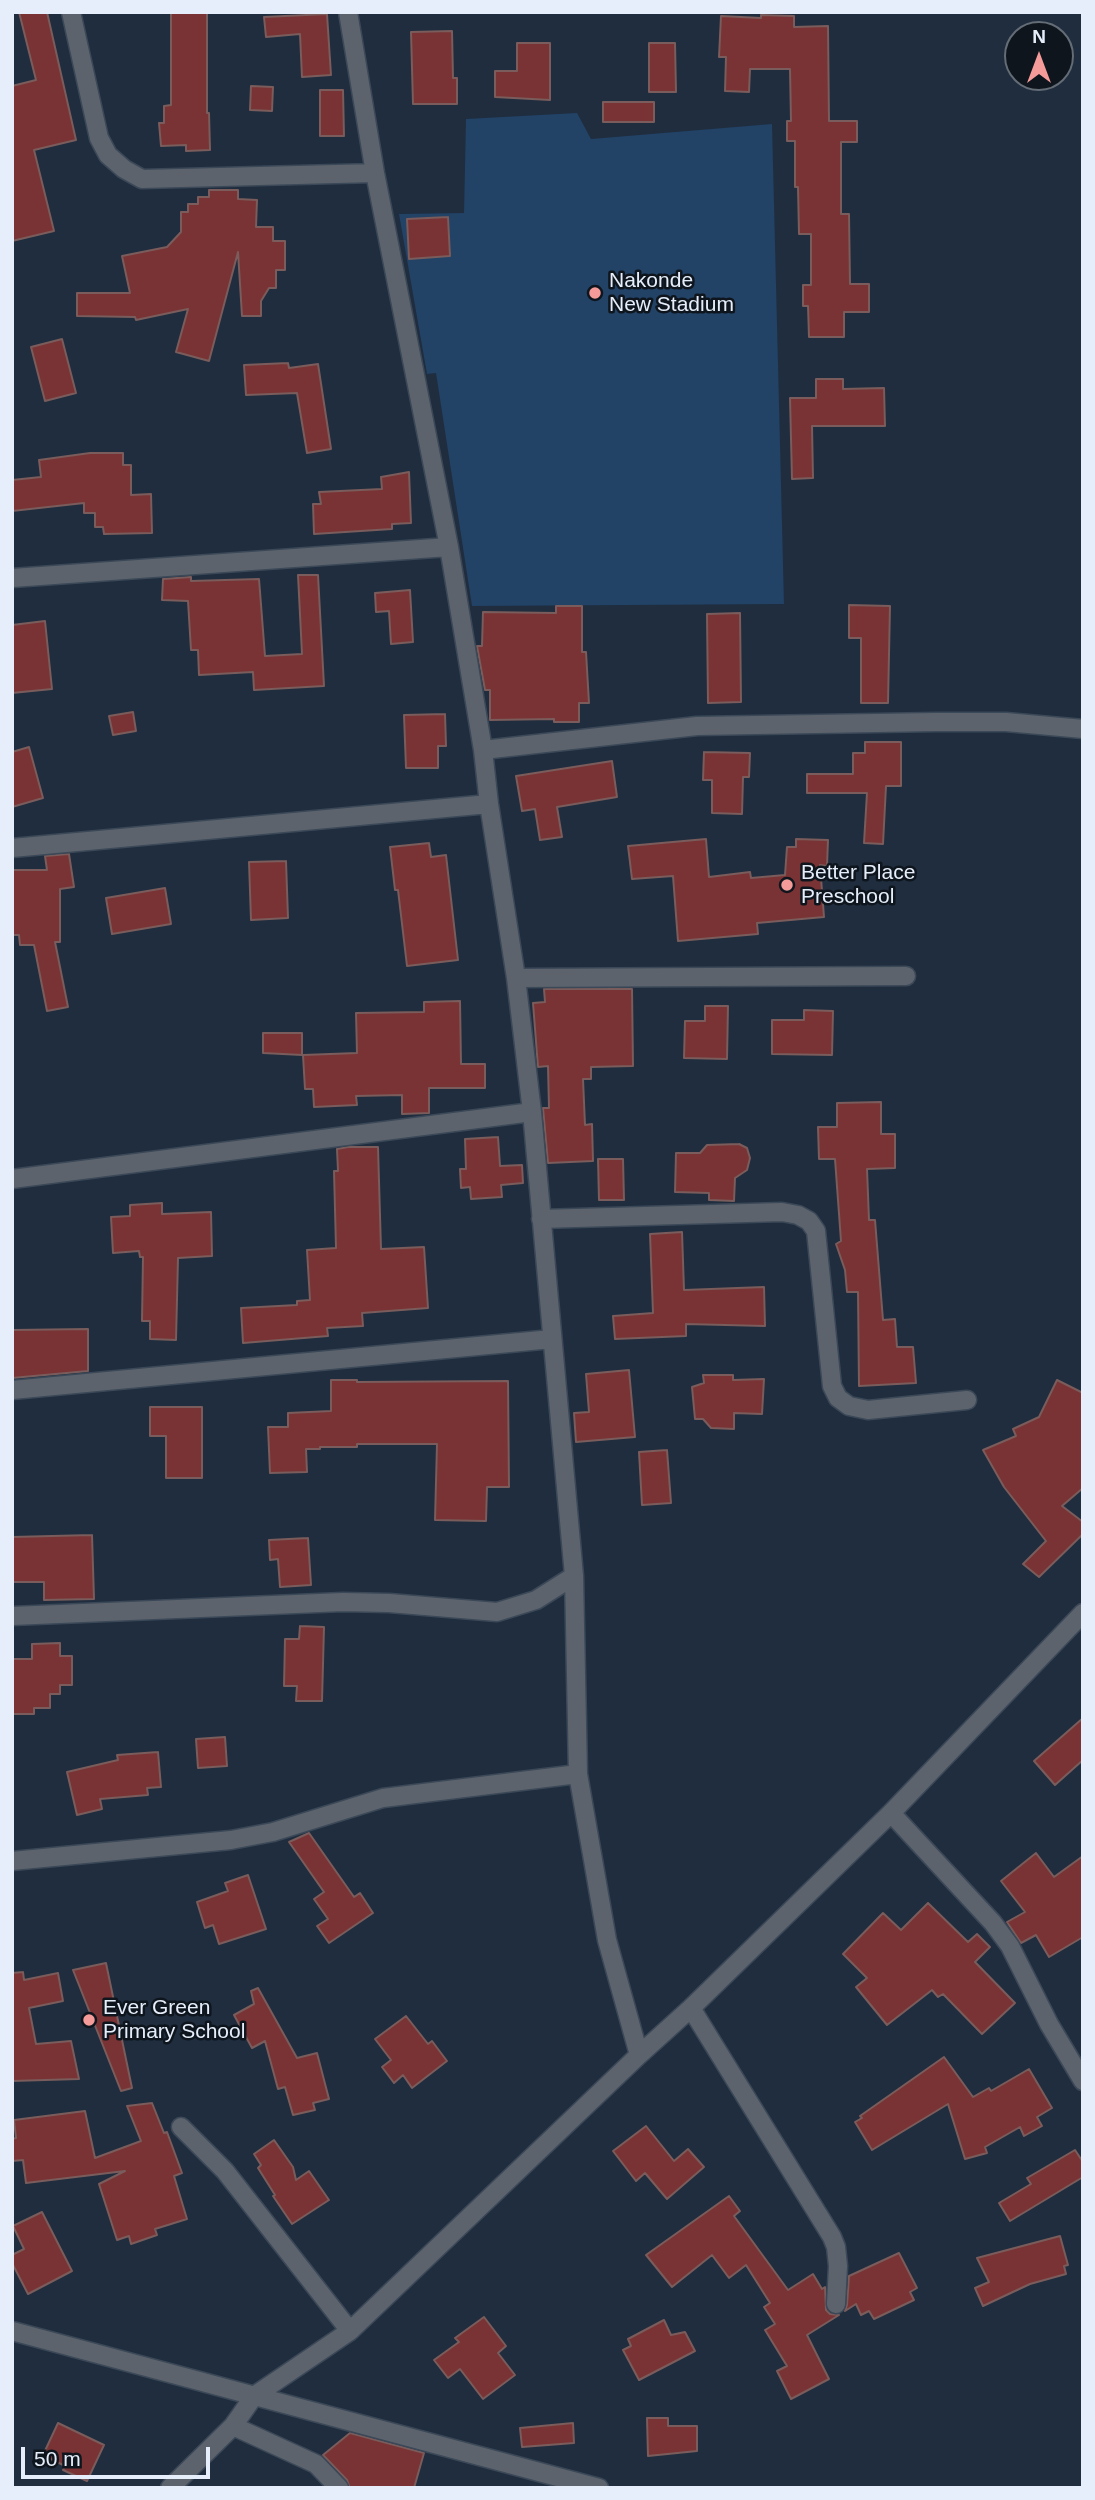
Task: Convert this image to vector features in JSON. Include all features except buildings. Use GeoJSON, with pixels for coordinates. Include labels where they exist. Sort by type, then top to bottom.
{"type":"FeatureCollection","features":[{"type":"Feature","properties":{"kind":"street"},"geometry":{"type":"LineString","coordinates":[[71,12],[99,138],[108,155],[124,169],[142,179],[374,173]]}},
{"type":"Feature","properties":{"kind":"street"},"geometry":{"type":"LineString","coordinates":[[348,12],[374,173],[449,547],[483,750],[516,978],[532,1112],[573,1576],[579,1774],[607,1940],[639,2054]]}},
{"type":"Feature","properties":{"kind":"street"},"geometry":{"type":"LineString","coordinates":[[12,578],[449,547]]}},
{"type":"Feature","properties":{"kind":"street"},"geometry":{"type":"LineString","coordinates":[[483,750],[697,726],[978,722],[1083,729]]}},
{"type":"Feature","properties":{"kind":"street"},"geometry":{"type":"LineString","coordinates":[[12,848],[489,804]]}},
{"type":"Feature","properties":{"kind":"street"},"geometry":{"type":"LineString","coordinates":[[516,978],[905,976]]}},
{"type":"Feature","properties":{"kind":"street"},"geometry":{"type":"LineString","coordinates":[[12,1179],[532,1112]]}},
{"type":"Feature","properties":{"kind":"street"},"geometry":{"type":"LineString","coordinates":[[541,1219],[782,1212],[798,1215],[809,1221],[816,1231],[832,1387],[838,1398],[849,1406],[868,1410],[967,1400]]}},
{"type":"Feature","properties":{"kind":"street"},"geometry":{"type":"LineString","coordinates":[[12,1390],[552,1339]]}},
{"type":"Feature","properties":{"kind":"street"},"geometry":{"type":"LineString","coordinates":[[12,1616],[343,1602],[497,1612],[536,1600],[573,1576]]}},
{"type":"Feature","properties":{"kind":"street"},"geometry":{"type":"LineString","coordinates":[[170,2488],[233,2426],[254,2396],[350,2331],[639,2054],[691,2008],[891,1813],[1083,1613]]}},
{"type":"Feature","properties":{"kind":"street"},"geometry":{"type":"LineString","coordinates":[[12,1861],[231,1840],[273,1832],[383,1797],[579,1774]]}},
{"type":"Feature","properties":{"kind":"street"},"geometry":{"type":"LineString","coordinates":[[891,1813],[993,1923],[1010,1947],[1049,2024],[1083,2081]]}},
{"type":"Feature","properties":{"kind":"street"},"geometry":{"type":"LineString","coordinates":[[691,2008],[832,2237],[838,2266],[836,2304]]}},
{"type":"Feature","properties":{"kind":"street"},"geometry":{"type":"LineString","coordinates":[[181,2127],[225,2171],[350,2331]]}},
{"type":"Feature","properties":{"kind":"street"},"geometry":{"type":"LineString","coordinates":[[12,2331],[599,2488]]}},
{"type":"Feature","properties":{"kind":"street"},"geometry":{"type":"LineString","coordinates":[[233,2426],[316,2464],[339,2488]]}},
{"type":"Feature","properties":{"kind":"shaded area","name":"Nakonde New Stadium"},"geometry":{"type":"Polygon","coordinates":[[[577,113],[591,139],[772,124],[784,604],[472,606],[436,373],[427,374],[399,214],[464,213],[466,119],[577,113]]]}},
{"type":"Feature","properties":{"kind":"place","name":"Nakonde New Stadium"},"geometry":{"type":"Point","coordinates":[595,293]}},
{"type":"Feature","properties":{"kind":"place","name":"Better Place Preschool"},"geometry":{"type":"Point","coordinates":[787,885]}},
{"type":"Feature","properties":{"kind":"place","name":"Ever Green Primary School"},"geometry":{"type":"Point","coordinates":[89,2020]}}]}
